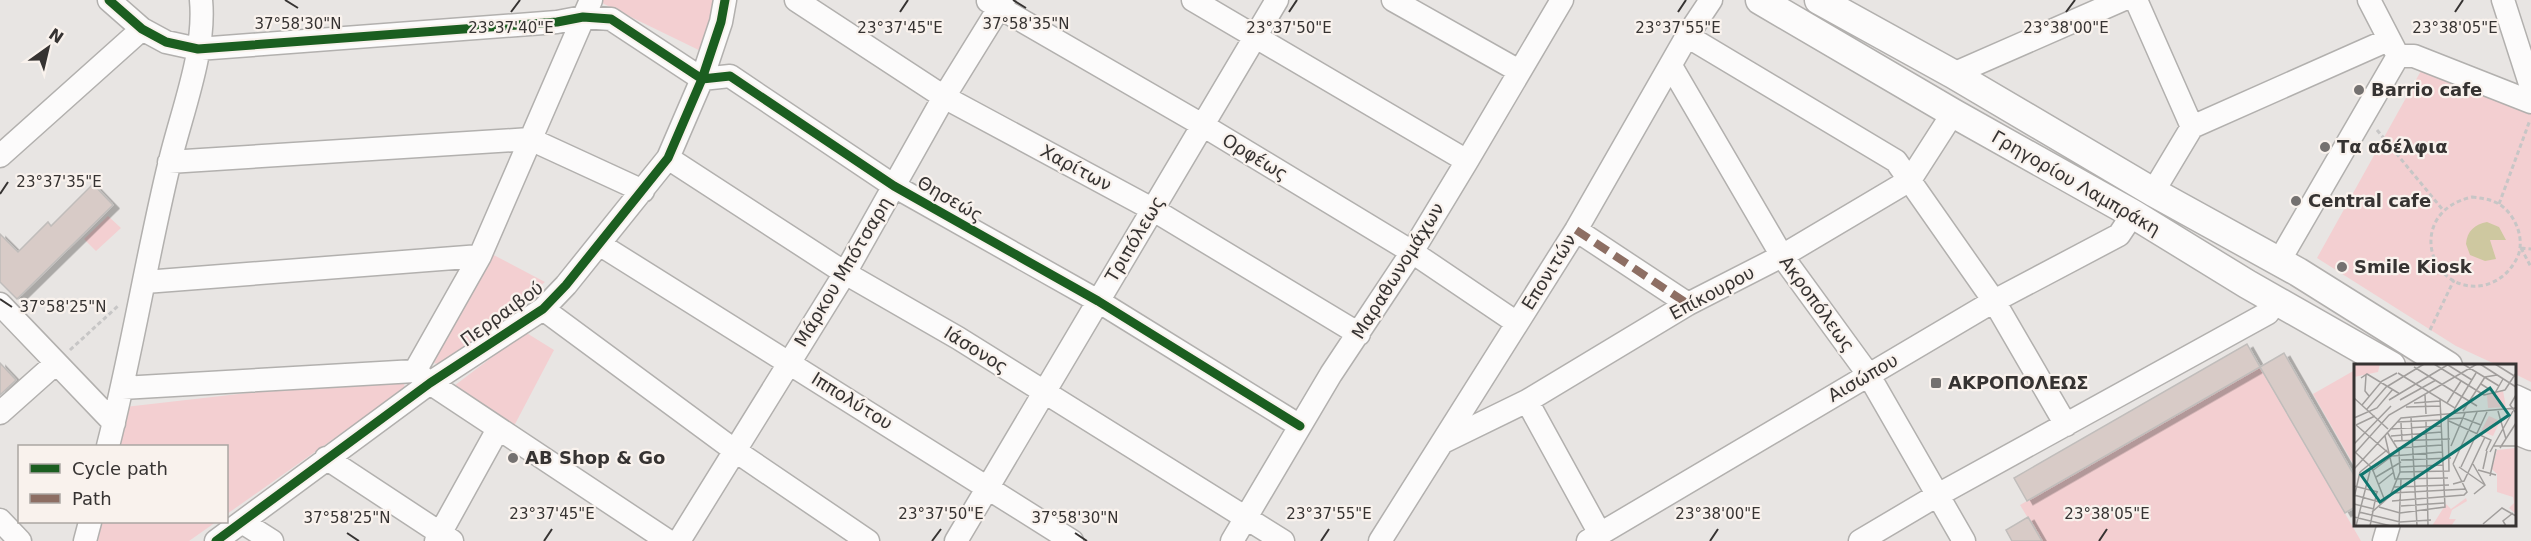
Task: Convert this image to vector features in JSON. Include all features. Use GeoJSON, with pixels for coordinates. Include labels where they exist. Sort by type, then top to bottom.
{"type":"FeatureCollection","features":[{"type":"Feature","properties":{"kind":"main road","name":"Γρηγορίου Λαμπράκη"},"geometry":{"type":"LineString","coordinates":[[1760,0],[1953,113],[2133,214],[2247,284],[2388,364]]}},
{"type":"Feature","properties":{"kind":"main road","name":"Γρηγορίου Λαμπράκη"},"geometry":{"type":"LineString","coordinates":[[1822,1],[2358,307],[2445,364]]}},
{"type":"Feature","properties":{"kind":"main road"},"geometry":{"type":"LineString","coordinates":[[2516,400],[2531,406]]}},
{"type":"Feature","properties":{"kind":"main road"},"geometry":{"type":"LineString","coordinates":[[2516,430],[2531,436]]}},
{"type":"Feature","properties":{"kind":"street"},"geometry":{"type":"LineString","coordinates":[[109,0],[142,29],[166,42],[198,50],[557,22],[583,6]]}},
{"type":"Feature","properties":{"kind":"street"},"geometry":{"type":"LineString","coordinates":[[108,445],[169,162],[198,50],[203,15],[201,0]]}},
{"type":"Feature","properties":{"kind":"street","name":"Περραιβού"},"geometry":{"type":"LineString","coordinates":[[216,541],[326,458],[423,377],[543,309],[668,158],[702,79],[725,0]]}},
{"type":"Feature","properties":{"kind":"street","name":"Χαρίτων"},"geometry":{"type":"LineString","coordinates":[[796,0],[944,97],[1152,209],[1359,334]]}},
{"type":"Feature","properties":{"kind":"street"},"geometry":{"type":"LineString","coordinates":[[1193,0],[1467,161]]}},
{"type":"Feature","properties":{"kind":"street","name":"Τριπόλεως"},"geometry":{"type":"LineString","coordinates":[[956,541],[1277,0]]}},
{"type":"Feature","properties":{"kind":"street"},"geometry":{"type":"LineString","coordinates":[[1393,0],[1519,71]]}},
{"type":"Feature","properties":{"kind":"street","name":"Μαραθωνομάχων"},"geometry":{"type":"LineString","coordinates":[[1232,541],[1300,426],[1412,252],[1563,0]]}},
{"type":"Feature","properties":{"kind":"street","name":"Επονιτών"},"geometry":{"type":"LineString","coordinates":[[1380,541],[1576,230],[1687,36],[1711,0]]}},
{"type":"Feature","properties":{"kind":"street"},"geometry":{"type":"LineString","coordinates":[[1953,74],[2122,0]]}},
{"type":"Feature","properties":{"kind":"street"},"geometry":{"type":"LineString","coordinates":[[2136,0],[2192,127]]}},
{"type":"Feature","properties":{"kind":"street"},"geometry":{"type":"LineString","coordinates":[[2369,0],[2400,50],[2531,102]]}},
{"type":"Feature","properties":{"kind":"street"},"geometry":{"type":"LineString","coordinates":[[2503,0],[2531,87]]}},
{"type":"Feature","properties":{"kind":"street","name":"Μάρκου Μπότσαρη"},"geometry":{"type":"LineString","coordinates":[[679,541],[845,273],[996,3]]}},
{"type":"Feature","properties":{"kind":"street","name":"Ορφέως"},"geometry":{"type":"LineString","coordinates":[[996,3],[1412,252],[1517,323]]}},
{"type":"Feature","properties":{"kind":"street"},"geometry":{"type":"LineString","coordinates":[[583,6],[611,19],[702,79]]}},
{"type":"Feature","properties":{"kind":"street"},"geometry":{"type":"LineString","coordinates":[[423,377],[480,256],[583,6]]}},
{"type":"Feature","properties":{"kind":"street"},"geometry":{"type":"LineString","coordinates":[[0,156],[142,29]]}},
{"type":"Feature","properties":{"kind":"street"},"geometry":{"type":"LineString","coordinates":[[1687,36],[1896,161],[1994,301],[2066,425]]}},
{"type":"Feature","properties":{"kind":"street"},"geometry":{"type":"LineString","coordinates":[[2153,192],[2192,127],[2400,50]]}},
{"type":"Feature","properties":{"kind":"street"},"geometry":{"type":"LineString","coordinates":[[2278,263],[2400,50]]}},
{"type":"Feature","properties":{"kind":"street","name":"Ακροπόλεως"},"geometry":{"type":"LineString","coordinates":[[1671,66],[1782,256],[1868,374],[1936,496],[1964,541]]}},
{"type":"Feature","properties":{"kind":"street","name":"Θησεώς"},"geometry":{"type":"LineString","coordinates":[[702,79],[730,76],[894,186],[1098,301],[1300,426]]}},
{"type":"Feature","properties":{"kind":"street","name":"Επίκουρου"},"geometry":{"type":"LineString","coordinates":[[1443,442],[1527,401],[1688,304],[1782,256],[1910,180],[1953,113]]}},
{"type":"Feature","properties":{"kind":"street"},"geometry":{"type":"LineString","coordinates":[[169,162],[530,139],[642,191]]}},
{"type":"Feature","properties":{"kind":"street","name":"Ιάσονος"},"geometry":{"type":"LineString","coordinates":[[668,158],[845,273],[958,338],[1283,541]]}},
{"type":"Feature","properties":{"kind":"street","name":"Αισώπου"},"geometry":{"type":"LineString","coordinates":[[1593,539],[1994,301],[2120,235],[2133,214]]}},
{"type":"Feature","properties":{"kind":"street"},"geometry":{"type":"LineString","coordinates":[[1576,230],[1688,304]]}},
{"type":"Feature","properties":{"kind":"street","name":"Ιππολύτου"},"geometry":{"type":"LineString","coordinates":[[598,244],[988,486],[1072,541]]}},
{"type":"Feature","properties":{"kind":"street"},"geometry":{"type":"LineString","coordinates":[[145,282],[480,256]]}},
{"type":"Feature","properties":{"kind":"street"},"geometry":{"type":"LineString","coordinates":[[1860,541],[1936,496],[2268,313],[2277,300]]}},
{"type":"Feature","properties":{"kind":"street"},"geometry":{"type":"LineString","coordinates":[[0,304],[114,423]]}},
{"type":"Feature","properties":{"kind":"street"},"geometry":{"type":"LineString","coordinates":[[543,309],[734,450],[868,541]]}},
{"type":"Feature","properties":{"kind":"street"},"geometry":{"type":"LineString","coordinates":[[0,413],[55,364]]}},
{"type":"Feature","properties":{"kind":"street"},"geometry":{"type":"LineString","coordinates":[[122,388],[423,377],[668,541]]}},
{"type":"Feature","properties":{"kind":"street"},"geometry":{"type":"LineString","coordinates":[[1527,401],[1593,539]]}},
{"type":"Feature","properties":{"kind":"street"},"geometry":{"type":"LineString","coordinates":[[326,458],[443,539],[498,429]]}},
{"type":"Feature","properties":{"kind":"street"},"geometry":{"type":"LineString","coordinates":[[0,520],[20,541]]}},
{"type":"Feature","properties":{"kind":"street"},"geometry":{"type":"LineString","coordinates":[[242,522],[272,541]]}},
{"type":"Feature","properties":{"kind":"street"},"geometry":{"type":"LineString","coordinates":[[85,541],[90,523]]}},
{"type":"Feature","properties":{"kind":"street"},"geometry":{"type":"LineString","coordinates":[[2384,541],[2389,526]]}},
{"type":"Feature","properties":{"kind":"path"},"geometry":{"type":"LineString","coordinates":[[2364,115],[2443,210]]}},
{"type":"Feature","properties":{"kind":"path"},"geometry":{"type":"LineString","coordinates":[[2499,204],[2531,118]]}},
{"type":"Feature","properties":{"kind":"path"},"geometry":{"type":"LineString","coordinates":[[2521,248],[2505,275],[2493,283],[2478,286],[2463,285],[2439,268],[2430,243],[2432,229],[2443,210],[2459,200],[2472,197],[2486,198],[2509,212],[2515,224],[2521,248],[2531,267]]}},
{"type":"Feature","properties":{"kind":"path"},"geometry":{"type":"LineString","coordinates":[[2521,248],[2531,249]]}},
{"type":"Feature","properties":{"kind":"path"},"geometry":{"type":"LineString","coordinates":[[2421,348],[2454,280]]}},
{"type":"Feature","properties":{"kind":"path"},"geometry":{"type":"LineString","coordinates":[[55,364],[145,282]]}},
{"type":"Feature","properties":{"kind":"shaded area"},"geometry":{"type":"Polygon","coordinates":[[[601,0],[718,0],[709,55],[600,2],[601,0]]]}},
{"type":"Feature","properties":{"kind":"shaded area"},"geometry":{"type":"Polygon","coordinates":[[[2422,69],[2531,110],[2531,382],[2516,374],[2516,364],[2495,364],[2456,346],[2317,258],[2422,69]]]}},
{"type":"Feature","properties":{"kind":"shaded area"},"geometry":{"type":"Polygon","coordinates":[[[108,216],[121,228],[96,251],[84,239],[108,216]]]}},
{"type":"Feature","properties":{"kind":"shaded area"},"geometry":{"type":"Polygon","coordinates":[[[2487,222],[2499,227],[2506,240],[2490,240],[2496,259],[2485,261],[2470,255],[2466,244],[2472,229],[2487,222]]]}},
{"type":"Feature","properties":{"kind":"shaded area"},"geometry":{"type":"Polygon","coordinates":[[[486,251],[545,282],[442,365],[434,363],[486,251]]]}},
{"type":"Feature","properties":{"kind":"shaded area"},"geometry":{"type":"Polygon","coordinates":[[[525,332],[554,350],[514,426],[450,389],[525,332]]]}},
{"type":"Feature","properties":{"kind":"shaded area"},"geometry":{"type":"Polygon","coordinates":[[[2260,367],[2361,541],[2042,541],[2020,505],[2260,367]]]}},
{"type":"Feature","properties":{"kind":"shaded area"},"geometry":{"type":"Polygon","coordinates":[[[2354,371],[2354,465],[2313,394],[2354,371]]]}},
{"type":"Feature","properties":{"kind":"shaded area"},"geometry":{"type":"Polygon","coordinates":[[[405,375],[404,389],[228,513],[228,445],[117,445],[125,407],[405,375]]]}},
{"type":"Feature","properties":{"kind":"shaded area"},"geometry":{"type":"Polygon","coordinates":[[[102,523],[215,523],[189,541],[98,541],[102,523]]]}},
{"type":"Feature","properties":{"kind":"building"},"geometry":{"type":"Polygon","coordinates":[[[93,184],[113,205],[17,299],[0,282],[0,234],[18,252],[48,222],[51,226],[93,184]]]}},
{"type":"Feature","properties":{"kind":"building"},"geometry":{"type":"Polygon","coordinates":[[[2247,344],[2260,367],[2027,501],[2014,478],[2247,344]]]}},
{"type":"Feature","properties":{"kind":"building"},"geometry":{"type":"Polygon","coordinates":[[[2284,353],[2354,475],[2354,508],[2345,513],[2260,367],[2284,353]]]}},
{"type":"Feature","properties":{"kind":"building"},"geometry":{"type":"Polygon","coordinates":[[[0,363],[16,380],[0,395],[0,363]]]}},
{"type":"Feature","properties":{"kind":"building"},"geometry":{"type":"Polygon","coordinates":[[[2028,517],[2042,541],[2012,541],[2006,530],[2028,517]]]}},
{"type":"Feature","properties":{"kind":"marked path"},"geometry":{"type":"LineString","coordinates":[[1576,230],[1688,304]]}},
{"type":"Feature","properties":{"kind":"cycle path"},"geometry":{"type":"LineString","coordinates":[[109,0],[142,29],[166,42],[198,49],[557,22],[583,17],[611,19],[702,79],[730,76],[894,186],[1098,301],[1300,426]]}},
{"type":"Feature","properties":{"kind":"cycle path"},"geometry":{"type":"LineString","coordinates":[[216,541],[430,383],[543,309],[566,285],[668,158],[702,79],[721,22],[725,0]]}},
{"type":"Feature","properties":{"kind":"place","name":"Barrio cafe"},"geometry":{"type":"Point","coordinates":[2359,90]}},
{"type":"Feature","properties":{"kind":"place","name":"Τα αδέλφια"},"geometry":{"type":"Point","coordinates":[2325,147]}},
{"type":"Feature","properties":{"kind":"place","name":"Central cafe"},"geometry":{"type":"Point","coordinates":[2296,201]}},
{"type":"Feature","properties":{"kind":"place","name":"Smile Kiosk"},"geometry":{"type":"Point","coordinates":[2342,267]}},
{"type":"Feature","properties":{"kind":"place","name":"ΑΚΡΟΠΟΛΕΩΣ"},"geometry":{"type":"Point","coordinates":[1936,383]}},
{"type":"Feature","properties":{"kind":"place","name":"AB Shop & Go"},"geometry":{"type":"Point","coordinates":[513,458]}}]}
